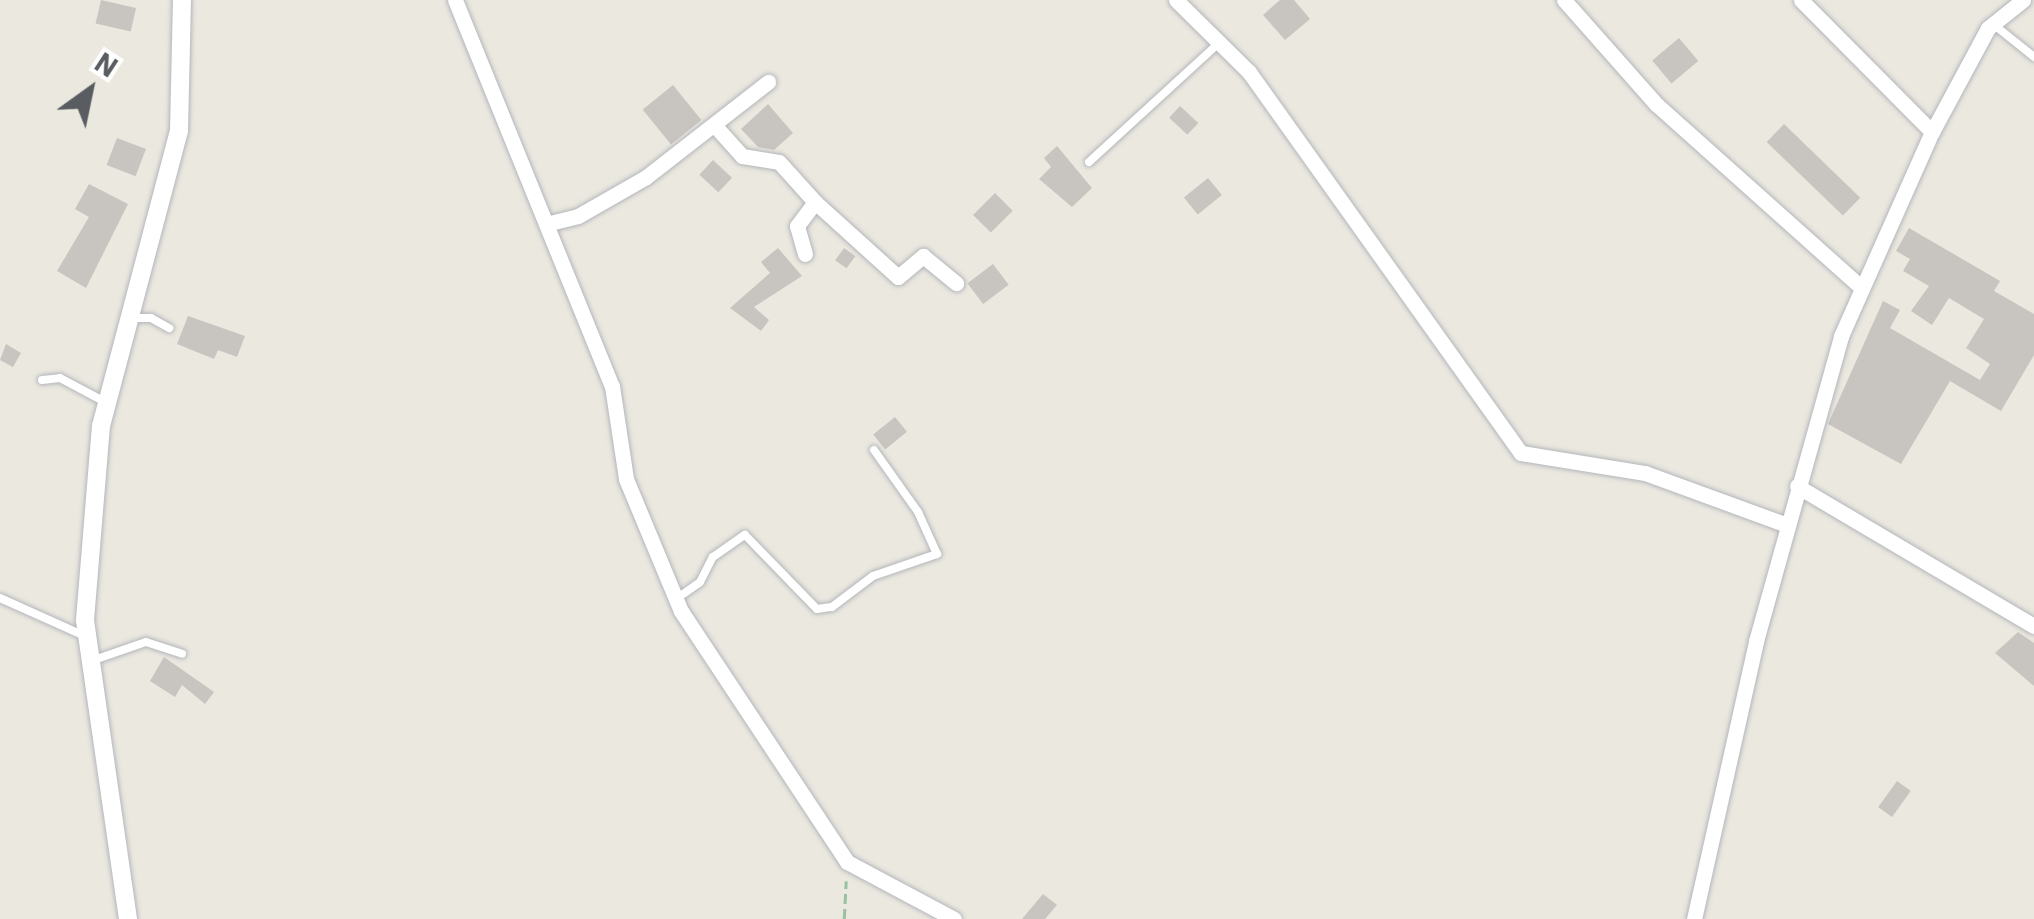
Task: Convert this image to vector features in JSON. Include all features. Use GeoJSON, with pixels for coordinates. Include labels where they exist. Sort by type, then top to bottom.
{"type":"FeatureCollection","features":[{"type":"Feature","properties":{"kind":"street"},"geometry":{"type":"LineString","coordinates":[[128,919],[87,637],[107,403],[179,130],[182,0]]}},
{"type":"Feature","properties":{"kind":"street"},"geometry":{"type":"LineString","coordinates":[[454,0],[550,223],[612,386],[626,479],[676,599],[848,862],[954,919]]}},
{"type":"Feature","properties":{"kind":"street"},"geometry":{"type":"LineString","coordinates":[[1176,0],[1248,72],[1521,453],[1645,473],[1787,525]]}},
{"type":"Feature","properties":{"kind":"street"},"geometry":{"type":"LineString","coordinates":[[1564,0],[1656,104],[1862,288]]}},
{"type":"Feature","properties":{"kind":"street"},"geometry":{"type":"LineString","coordinates":[[1801,0],[1932,132]]}},
{"type":"Feature","properties":{"kind":"street"},"geometry":{"type":"LineString","coordinates":[[1694,919],[1787,525],[1841,336],[1932,132],[1993,24],[2023,0]]}},
{"type":"Feature","properties":{"kind":"street"},"geometry":{"type":"LineString","coordinates":[[550,223],[604,203],[716,127],[768,82]]}},
{"type":"Feature","properties":{"kind":"street"},"geometry":{"type":"LineString","coordinates":[[716,127],[742,156],[779,162],[815,202],[898,277],[923,256],[956,283]]}},
{"type":"Feature","properties":{"kind":"street"},"geometry":{"type":"LineString","coordinates":[[805,254],[796,226],[815,202]]}},
{"type":"Feature","properties":{"kind":"street"},"geometry":{"type":"LineString","coordinates":[[1798,486],[2034,626]]}},
{"type":"Feature","properties":{"kind":"lane"},"geometry":{"type":"LineString","coordinates":[[1993,24],[2034,57]]}},
{"type":"Feature","properties":{"kind":"lane"},"geometry":{"type":"LineString","coordinates":[[1089,162],[1219,42]]}},
{"type":"Feature","properties":{"kind":"lane"},"geometry":{"type":"LineString","coordinates":[[130,318],[151,318],[169,328]]}},
{"type":"Feature","properties":{"kind":"lane"},"geometry":{"type":"LineString","coordinates":[[42,380],[60,378],[107,403]]}},
{"type":"Feature","properties":{"kind":"lane"},"geometry":{"type":"LineString","coordinates":[[676,599],[700,582],[714,557],[745,535],[816,610],[832,608],[874,576],[937,554],[918,512],[874,450]]}},
{"type":"Feature","properties":{"kind":"lane"},"geometry":{"type":"LineString","coordinates":[[0,598],[87,637]]}},
{"type":"Feature","properties":{"kind":"lane"},"geometry":{"type":"LineString","coordinates":[[91,661],[146,642],[182,654]]}},
{"type":"Feature","properties":{"kind":"path"},"geometry":{"type":"LineString","coordinates":[[844,919],[848,862]]}},
{"type":"Feature","properties":{"kind":"building"},"geometry":{"type":"Polygon","coordinates":[[[101,0],[136,8],[131,31],[96,23],[101,0]]]}},
{"type":"Feature","properties":{"kind":"building"},"geometry":{"type":"Polygon","coordinates":[[[1280,0],[1294,0],[1310,19],[1285,40],[1263,15],[1280,0]]]}},
{"type":"Feature","properties":{"kind":"building"},"geometry":{"type":"Polygon","coordinates":[[[1679,38],[1698,61],[1671,83],[1652,60],[1679,38]]]}},
{"type":"Feature","properties":{"kind":"building"},"geometry":{"type":"Polygon","coordinates":[[[673,85],[701,120],[671,145],[643,110],[673,85]]]}},
{"type":"Feature","properties":{"kind":"building"},"geometry":{"type":"Polygon","coordinates":[[[768,104],[793,133],[774,150],[758,147],[741,129],[768,104]]]}},
{"type":"Feature","properties":{"kind":"building"},"geometry":{"type":"Polygon","coordinates":[[[1180,106],[1198,123],[1187,135],[1169,118],[1180,106]]]}},
{"type":"Feature","properties":{"kind":"building"},"geometry":{"type":"Polygon","coordinates":[[[1784,124],[1860,198],[1843,216],[1767,142],[1784,124]]]}},
{"type":"Feature","properties":{"kind":"building"},"geometry":{"type":"Polygon","coordinates":[[[117,138],[146,149],[136,176],[107,165],[117,138]]]}},
{"type":"Feature","properties":{"kind":"building"},"geometry":{"type":"Polygon","coordinates":[[[1057,146],[1092,188],[1072,207],[1039,179],[1051,167],[1044,158],[1057,146]]]}},
{"type":"Feature","properties":{"kind":"building"},"geometry":{"type":"Polygon","coordinates":[[[713,160],[732,178],[718,192],[699,175],[713,160]]]}},
{"type":"Feature","properties":{"kind":"building"},"geometry":{"type":"Polygon","coordinates":[[[1208,178],[1222,195],[1198,215],[1184,198],[1208,178]]]}},
{"type":"Feature","properties":{"kind":"building"},"geometry":{"type":"Polygon","coordinates":[[[89,184],[128,204],[86,288],[57,271],[89,217],[75,209],[89,184]]]}},
{"type":"Feature","properties":{"kind":"building"},"geometry":{"type":"Polygon","coordinates":[[[995,193],[1013,211],[991,233],[973,215],[995,193]]]}},
{"type":"Feature","properties":{"kind":"building"},"geometry":{"type":"Polygon","coordinates":[[[1909,228],[2000,281],[1994,291],[2034,314],[2034,355],[2001,411],[1950,381],[1901,464],[1828,424],[1883,301],[1900,310],[1890,328],[1980,380],[1990,364],[1966,348],[1984,319],[1949,298],[1932,325],[1911,311],[1929,286],[1903,271],[1910,259],[1896,251],[1909,228]]]}},
{"type":"Feature","properties":{"kind":"building"},"geometry":{"type":"Polygon","coordinates":[[[778,248],[802,276],[754,307],[769,320],[761,331],[730,308],[770,273],[761,262],[778,248]]]}},
{"type":"Feature","properties":{"kind":"building"},"geometry":{"type":"Polygon","coordinates":[[[844,248],[855,256],[847,268],[835,260],[844,248]]]}},
{"type":"Feature","properties":{"kind":"building"},"geometry":{"type":"Polygon","coordinates":[[[993,264],[1009,285],[983,304],[967,283],[993,264]]]}},
{"type":"Feature","properties":{"kind":"building"},"geometry":{"type":"Polygon","coordinates":[[[188,316],[245,336],[237,357],[218,350],[214,359],[177,344],[188,316]]]}},
{"type":"Feature","properties":{"kind":"building"},"geometry":{"type":"Polygon","coordinates":[[[6,344],[21,353],[13,367],[0,360],[6,344]]]}},
{"type":"Feature","properties":{"kind":"building"},"geometry":{"type":"Polygon","coordinates":[[[895,417],[907,432],[885,449],[873,435],[895,417]]]}},
{"type":"Feature","properties":{"kind":"building"},"geometry":{"type":"Polygon","coordinates":[[[2018,632],[2034,643],[2034,686],[1995,653],[2018,632]]]}},
{"type":"Feature","properties":{"kind":"building"},"geometry":{"type":"Polygon","coordinates":[[[164,657],[214,692],[205,704],[182,685],[175,697],[150,681],[164,657]]]}},
{"type":"Feature","properties":{"kind":"building"},"geometry":{"type":"Polygon","coordinates":[[[1897,781],[1911,791],[1892,817],[1878,807],[1897,781]]]}},
{"type":"Feature","properties":{"kind":"building"},"geometry":{"type":"Polygon","coordinates":[[[1043,894],[1057,905],[1045,919],[1022,919],[1043,894]]]}}]}
